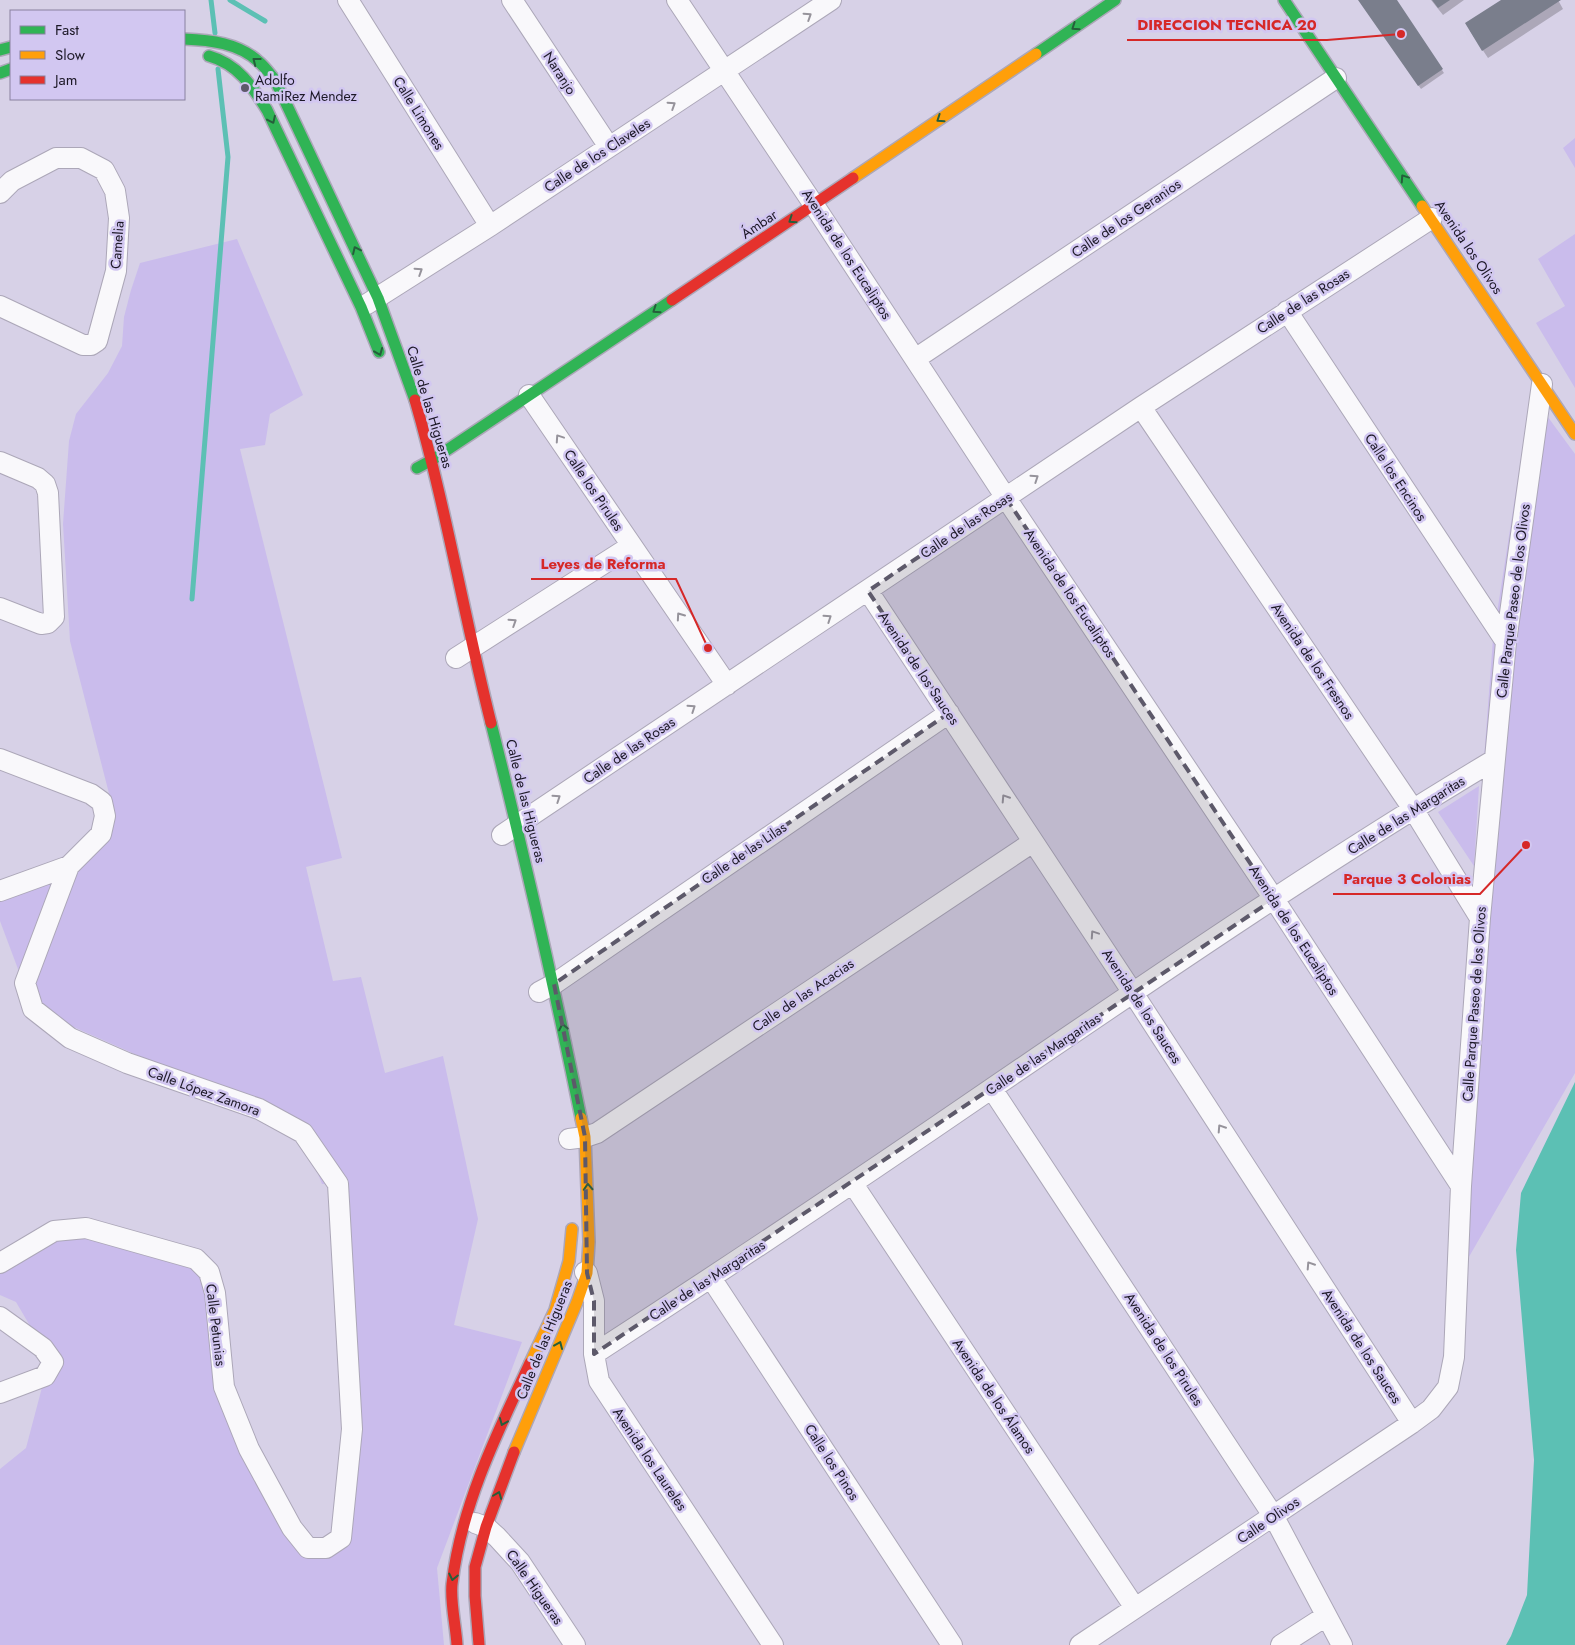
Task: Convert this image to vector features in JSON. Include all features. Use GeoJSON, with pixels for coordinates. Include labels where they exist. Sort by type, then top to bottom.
{"type":"FeatureCollection","features":[{"type":"Feature","properties":{"kind":"main road","name":"Ámbar"},"geometry":{"type":"LineString","coordinates":[[417,468],[432,460],[814,205],[1115,0]]}},
{"type":"Feature","properties":{"kind":"main road","name":"Avenida los Olivos"},"geometry":{"type":"LineString","coordinates":[[1284,0],[1432,218],[1575,434]]}},
{"type":"Feature","properties":{"kind":"main road","name":"Calle de las Higueras"},"geometry":{"type":"LineString","coordinates":[[185,39],[211,40],[236,47],[259,61],[275,80],[370,302],[385,367]]}},
{"type":"Feature","properties":{"kind":"main road","name":"Calle de las Higueras"},"geometry":{"type":"LineString","coordinates":[[199,55],[220,58],[238,70],[259,96],[370,302],[409,381],[432,460],[460,655],[506,833],[542,990],[573,1139],[589,1242],[587,1273],[577,1302],[522,1432],[486,1527],[476,1567],[475,1596],[479,1645]]}},
{"type":"Feature","properties":{"kind":"main road","name":"Calle de las Higueras"},"geometry":{"type":"LineString","coordinates":[[457,1645],[452,1586],[465,1520],[474,1492],[507,1412],[555,1310],[569,1261],[573,1219]]}},
{"type":"Feature","properties":{"kind":"street","name":"Calle Limones"},"geometry":{"type":"LineString","coordinates":[[348,0],[490,226]]}},
{"type":"Feature","properties":{"kind":"street","name":"Naranjo"},"geometry":{"type":"LineString","coordinates":[[512,0],[609,147]]}},
{"type":"Feature","properties":{"kind":"street","name":"Avenida de los Eucaliptos"},"geometry":{"type":"LineString","coordinates":[[677,0],[1274,899],[1461,1186]]}},
{"type":"Feature","properties":{"kind":"street","name":"Calle de los Claveles"},"geometry":{"type":"LineString","coordinates":[[370,302],[490,226],[831,0]]}},
{"type":"Feature","properties":{"kind":"street","name":"Calle de los Geranios"},"geometry":{"type":"LineString","coordinates":[[915,359],[1336,78]]}},
{"type":"Feature","properties":{"kind":"street","name":"Camelia"},"geometry":{"type":"LineString","coordinates":[[0,193],[12,182],[56,158],[81,158],[104,170],[115,191],[120,218],[116,271],[97,340],[91,345],[83,345],[0,306]]}},
{"type":"Feature","properties":{"kind":"street","name":"Calle de las Rosas"},"geometry":{"type":"LineString","coordinates":[[506,833],[1287,311],[1432,218]]}},
{"type":"Feature","properties":{"kind":"street","name":"Calle los Encinos"},"geometry":{"type":"LineString","coordinates":[[1287,311],[1506,642]]}},
{"type":"Feature","properties":{"kind":"street","name":"Calle Parque Paseo de los Olivos"},"geometry":{"type":"LineString","coordinates":[[1448,1387],[1454,1357],[1461,1186],[1480,918],[1494,760],[1506,642],[1542,384]]}},
{"type":"Feature","properties":{"kind":"street","name":"Calle los Pirules"},"geometry":{"type":"LineString","coordinates":[[529,395],[727,685]]}},
{"type":"Feature","properties":{"kind":"street","name":"Avenida de los Fresnos"},"geometry":{"type":"LineString","coordinates":[[1141,408],[1413,809],[1480,918]]}},
{"type":"Feature","properties":{"kind":"street"},"geometry":{"type":"LineString","coordinates":[[0,462],[38,478],[45,484],[48,493],[54,616],[48,623],[41,624],[0,608]]}},
{"type":"Feature","properties":{"kind":"street"},"geometry":{"type":"LineString","coordinates":[[460,655],[631,546]]}},
{"type":"Feature","properties":{"kind":"street","name":"Avenida de los Sauces"},"geometry":{"type":"LineString","coordinates":[[868,591],[1133,993],[1412,1423]]}},
{"type":"Feature","properties":{"kind":"street","name":"Calle de las Lilas"},"geometry":{"type":"LineString","coordinates":[[542,990],[949,714]]}},
{"type":"Feature","properties":{"kind":"street"},"geometry":{"type":"LineString","coordinates":[[0,759],[91,794],[102,802],[105,816],[101,834],[69,866],[0,891]]}},
{"type":"Feature","properties":{"kind":"street","name":"Calle de las Margaritas"},"geometry":{"type":"LineString","coordinates":[[594,1354],[853,1184],[992,1088],[1274,899],[1413,809],[1494,760]]}},
{"type":"Feature","properties":{"kind":"street","name":"Calle de las Acacias"},"geometry":{"type":"LineString","coordinates":[[573,1139],[597,1133],[1033,842]]}},
{"type":"Feature","properties":{"kind":"street","name":"Calle López Zamora"},"geometry":{"type":"LineString","coordinates":[[69,866],[25,983],[33,1009],[70,1038],[127,1063],[260,1109],[302,1133],[338,1184],[352,1429],[342,1538]]}},
{"type":"Feature","properties":{"kind":"street","name":"Avenida de los Pirules"},"geometry":{"type":"LineString","coordinates":[[992,1088],[1274,1517],[1342,1645]]}},
{"type":"Feature","properties":{"kind":"street","name":"Avenida de los Álamos"},"geometry":{"type":"LineString","coordinates":[[853,1184],[1135,1608]]}},
{"type":"Feature","properties":{"kind":"street","name":"Calle Petunias"},"geometry":{"type":"LineString","coordinates":[[0,1263],[54,1231],[86,1228],[196,1259],[209,1272],[215,1293],[224,1386],[249,1449],[292,1528],[308,1548],[326,1548],[342,1538]]}},
{"type":"Feature","properties":{"kind":"street"},"geometry":{"type":"LineString","coordinates":[[569,1261],[587,1273]]}},
{"type":"Feature","properties":{"kind":"street","name":"Avenida los Laureles"},"geometry":{"type":"LineString","coordinates":[[587,1273],[594,1301],[594,1354],[599,1381],[774,1645]]}},
{"type":"Feature","properties":{"kind":"street","name":"Calle los Pinos"},"geometry":{"type":"LineString","coordinates":[[711,1278],[952,1645]]}},
{"type":"Feature","properties":{"kind":"street"},"geometry":{"type":"LineString","coordinates":[[0,1317],[43,1348],[52,1362],[45,1376],[0,1393]]}},
{"type":"Feature","properties":{"kind":"street","name":"Calle Olivos"},"geometry":{"type":"LineString","coordinates":[[1080,1645],[1412,1423],[1430,1409],[1448,1387]]}},
{"type":"Feature","properties":{"kind":"street","name":"Calle Higueras"},"geometry":{"type":"LineString","coordinates":[[465,1520],[486,1527],[520,1562],[575,1645]]}},
{"type":"Feature","properties":{"kind":"street"},"geometry":{"type":"LineString","coordinates":[[1281,1645],[1326,1616]]}},
{"type":"Feature","properties":{"kind":"highlighted area"},"geometry":{"type":"Polygon","coordinates":[[[1006,498],[1274,899],[594,1354],[594,1301],[587,1273],[585,1137],[554,984],[949,713],[868,591],[1006,498]]]}},
{"type":"Feature","properties":{"kind":"shaded area"},"geometry":{"type":"Polygon","coordinates":[[[1575,138],[1575,168],[1563,148],[1575,138]]]}},
{"type":"Feature","properties":{"kind":"shaded area"},"geometry":{"type":"Polygon","coordinates":[[[1575,234],[1575,388],[1536,323],[1565,306],[1538,259],[1575,234]]]}},
{"type":"Feature","properties":{"kind":"shaded area"},"geometry":{"type":"Polygon","coordinates":[[[237,239],[303,395],[270,414],[265,445],[240,449],[342,858],[306,867],[333,981],[361,977],[385,1073],[443,1056],[478,1219],[454,1325],[522,1342],[437,1568],[444,1645],[0,1645],[0,1469],[26,1448],[45,1376],[43,1348],[16,1302],[0,1295],[0,1263],[86,1228],[209,1272],[224,1387],[308,1548],[341,1537],[352,1429],[338,1184],[322,1184],[302,1133],[259,1109],[33,1009],[0,921],[0,892],[69,866],[115,817],[70,641],[63,524],[69,441],[76,414],[108,373],[122,346],[124,317],[140,263],[237,239]]]}},
{"type":"Feature","properties":{"kind":"shaded area"},"geometry":{"type":"Polygon","coordinates":[[[1531,394],[1575,454],[1575,1073],[1451,1288],[1452,1184],[1493,639],[1531,394]]]}},
{"type":"Feature","properties":{"kind":"shaded area"},"geometry":{"type":"Polygon","coordinates":[[[1479,786],[1474,866],[1438,812],[1479,786]]]}},
{"type":"Feature","properties":{"kind":"shaded area"},"geometry":{"type":"Polygon","coordinates":[[[1575,1082],[1575,1645],[1506,1645],[1527,1595],[1534,1460],[1516,1250],[1521,1193],[1575,1082]]]}},
{"type":"Feature","properties":{"kind":"building"},"geometry":{"type":"Polygon","coordinates":[[[1358,0],[1397,0],[1443,69],[1418,86],[1358,0]]]}},
{"type":"Feature","properties":{"kind":"building"},"geometry":{"type":"Polygon","coordinates":[[[1432,0],[1450,0],[1438,8],[1432,0]]]}},
{"type":"Feature","properties":{"kind":"building"},"geometry":{"type":"Polygon","coordinates":[[[1501,0],[1561,0],[1482,51],[1465,23],[1501,0]]]}},
{"type":"Feature","properties":{"kind":"waterway"},"geometry":{"type":"LineString","coordinates":[[211,0],[215,33]]}},
{"type":"Feature","properties":{"kind":"waterway"},"geometry":{"type":"LineString","coordinates":[[230,0],[265,21]]}},
{"type":"Feature","properties":{"kind":"waterway"},"geometry":{"type":"LineString","coordinates":[[192,599],[228,157],[218,69]]}},
{"type":"Feature","properties":{"kind":"traffic: fast"},"geometry":{"type":"LineString","coordinates":[[1036,54],[1115,0]]}},
{"type":"Feature","properties":{"kind":"traffic: fast"},"geometry":{"type":"LineString","coordinates":[[1284,0],[1422,206]]}},
{"type":"Feature","properties":{"kind":"traffic: fast"},"geometry":{"type":"LineString","coordinates":[[185,39],[224,44],[242,51],[261,64],[275,80],[378,298],[415,400]]}},
{"type":"Feature","properties":{"kind":"traffic: fast"},"geometry":{"type":"LineString","coordinates":[[0,50],[10,47]]}},
{"type":"Feature","properties":{"kind":"traffic: fast"},"geometry":{"type":"LineString","coordinates":[[209,56],[228,64],[236,70],[250,84],[267,110],[361,307],[379,352]]}},
{"type":"Feature","properties":{"kind":"traffic: fast"},"geometry":{"type":"LineString","coordinates":[[0,73],[10,69]]}},
{"type":"Feature","properties":{"kind":"traffic: fast"},"geometry":{"type":"LineString","coordinates":[[417,468],[432,460],[672,300]]}},
{"type":"Feature","properties":{"kind":"traffic: fast"},"geometry":{"type":"LineString","coordinates":[[491,723],[538,920],[581,1118]]}},
{"type":"Feature","properties":{"kind":"traffic: slow"},"geometry":{"type":"LineString","coordinates":[[853,178],[1036,54]]}},
{"type":"Feature","properties":{"kind":"traffic: slow"},"geometry":{"type":"LineString","coordinates":[[1422,206],[1575,434]]}},
{"type":"Feature","properties":{"kind":"traffic: slow"},"geometry":{"type":"LineString","coordinates":[[514,1452],[577,1302],[587,1273],[589,1242],[585,1137],[581,1118]]}},
{"type":"Feature","properties":{"kind":"traffic: slow"},"geometry":{"type":"LineString","coordinates":[[530,1363],[555,1310],[569,1261],[572,1229]]}},
{"type":"Feature","properties":{"kind":"traffic: jam"},"geometry":{"type":"LineString","coordinates":[[672,300],[853,178]]}},
{"type":"Feature","properties":{"kind":"traffic: jam"},"geometry":{"type":"LineString","coordinates":[[415,400],[446,521],[491,723]]}},
{"type":"Feature","properties":{"kind":"traffic: jam"},"geometry":{"type":"LineString","coordinates":[[457,1645],[452,1606],[452,1584],[463,1526],[493,1443],[530,1363]]}},
{"type":"Feature","properties":{"kind":"traffic: jam"},"geometry":{"type":"LineString","coordinates":[[479,1645],[475,1567],[486,1527],[514,1452]]}},
{"type":"Feature","properties":{"kind":"place","name":"DIRECCION TECNICA 20"},"geometry":{"type":"Point","coordinates":[1401,34]}},
{"type":"Feature","properties":{"kind":"place","name":"Adolfo RamiRez Mendez"},"geometry":{"type":"Point","coordinates":[245,88]}},
{"type":"Feature","properties":{"kind":"place","name":"Leyes de Reforma"},"geometry":{"type":"Point","coordinates":[708,648]}},
{"type":"Feature","properties":{"kind":"place","name":"Parque 3 Colonias"},"geometry":{"type":"Point","coordinates":[1526,845]}}]}
